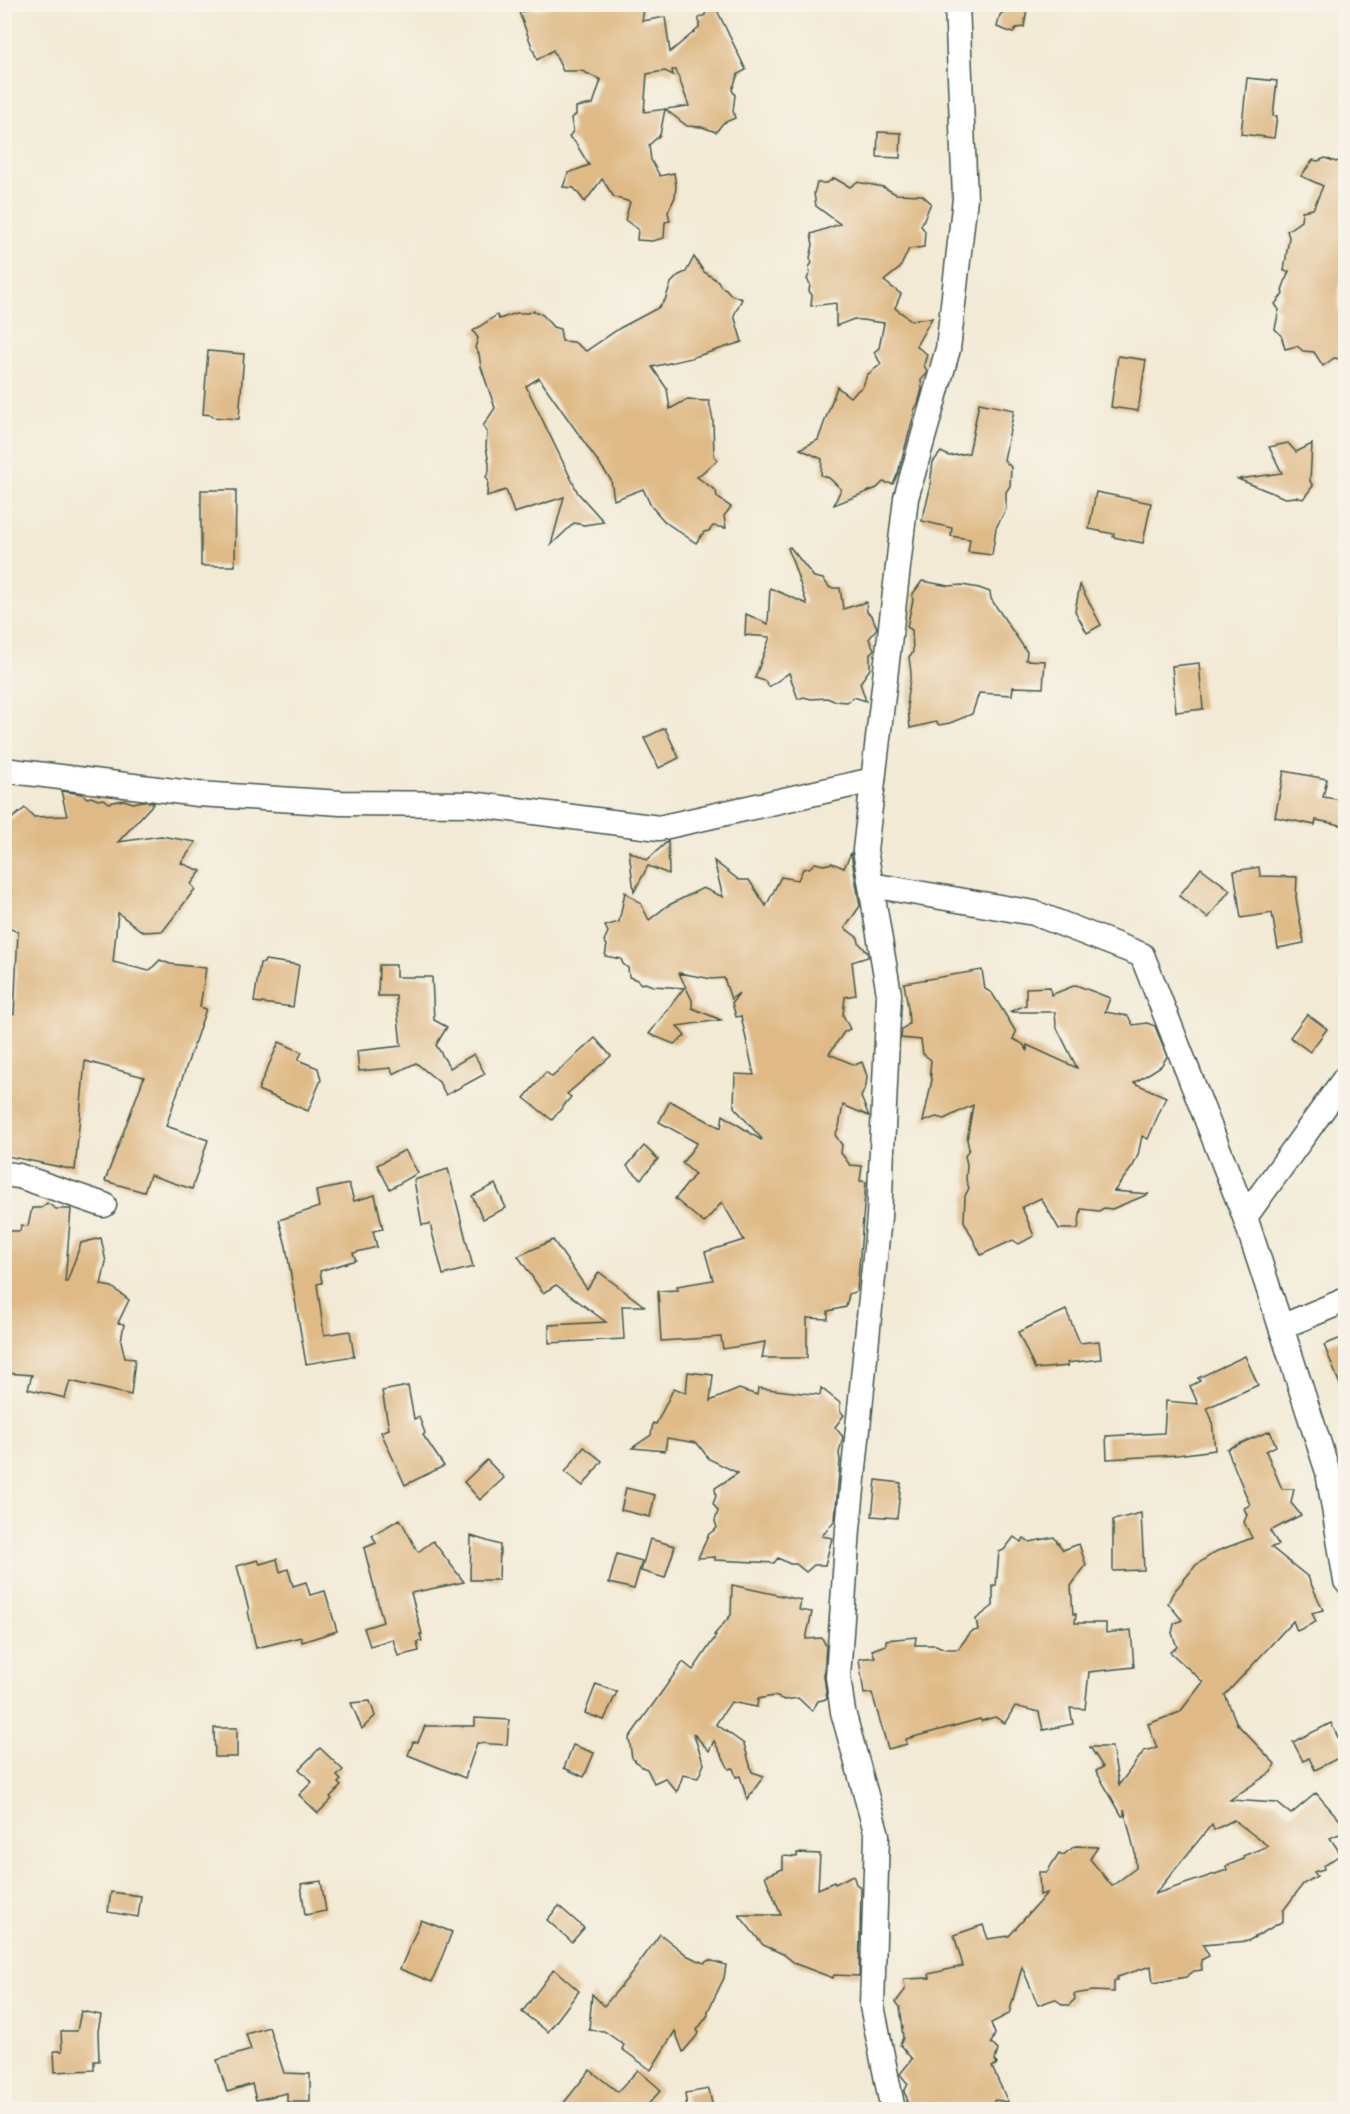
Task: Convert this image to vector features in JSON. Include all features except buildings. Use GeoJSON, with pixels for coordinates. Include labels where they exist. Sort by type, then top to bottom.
{"type":"FeatureCollection","features":[{"type":"Feature","properties":{"kind":"street"},"geometry":{"type":"LineString","coordinates":[[893,2109],[872,2006],[877,1835],[843,1713],[838,1677],[850,1518],[879,1217],[889,994],[865,850],[906,498],[948,348],[965,198],[957,4]]}},
{"type":"Feature","properties":{"kind":"street"},"geometry":{"type":"LineString","coordinates":[[4,770],[198,794],[341,803],[471,804],[659,828],[873,780]]}},
{"type":"Feature","properties":{"kind":"street"},"geometry":{"type":"LineString","coordinates":[[871,885],[1034,914],[1142,956],[1245,1217],[1328,1472],[1346,1581]]}},
{"type":"Feature","properties":{"kind":"street"},"geometry":{"type":"LineString","coordinates":[[1245,1217],[1346,1077]]}},
{"type":"Feature","properties":{"kind":"street"},"geometry":{"type":"LineString","coordinates":[[4,1174],[19,1176],[104,1206]]}},
{"type":"Feature","properties":{"kind":"street"},"geometry":{"type":"LineString","coordinates":[[1281,1328],[1346,1300]]}}]}
